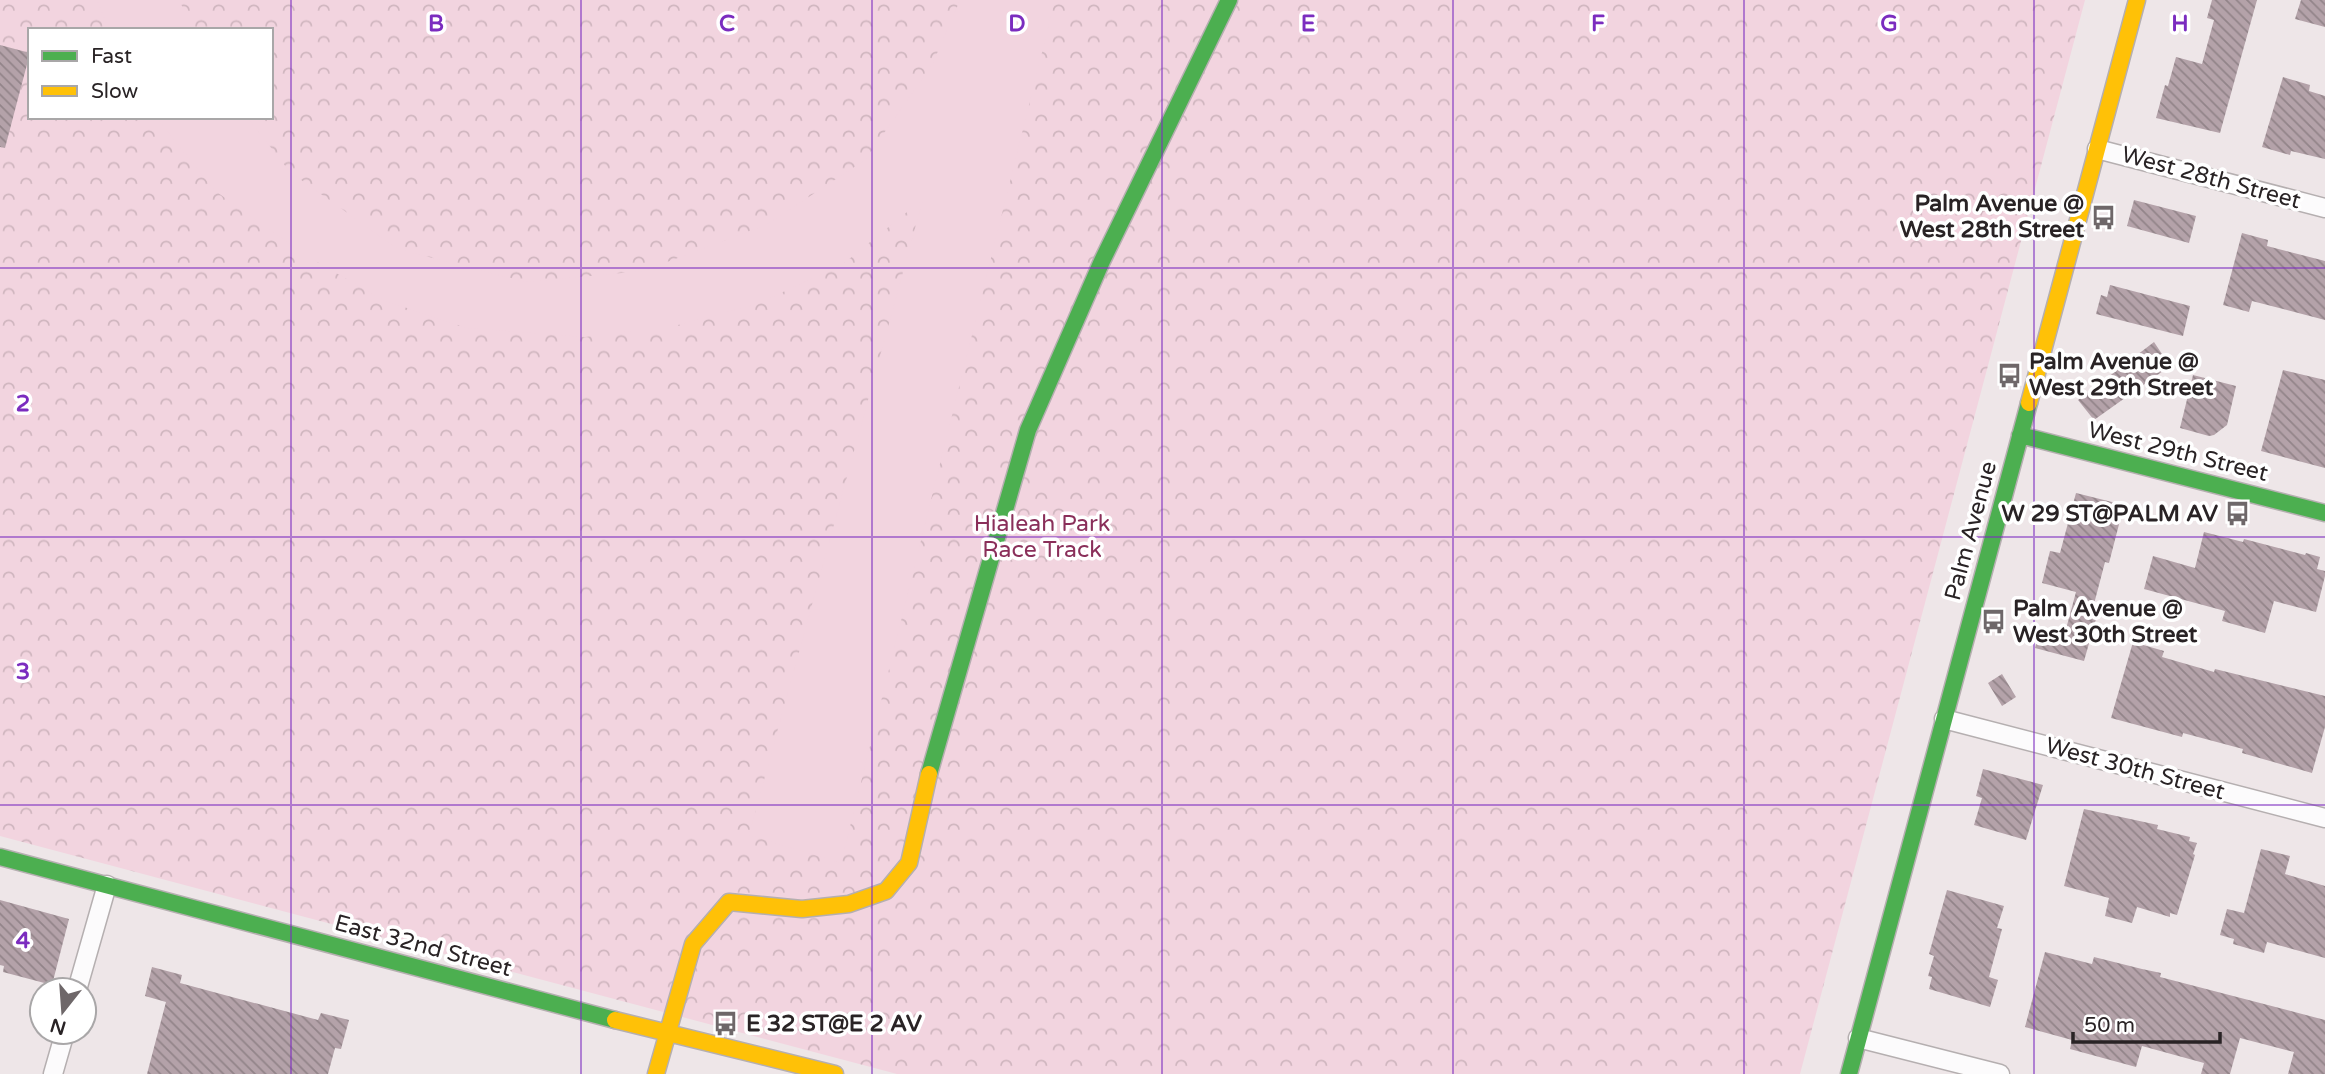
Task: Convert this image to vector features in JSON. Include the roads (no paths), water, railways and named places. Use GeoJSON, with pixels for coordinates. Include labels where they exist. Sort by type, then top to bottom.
{"type":"FeatureCollection","features":[{"type":"Feature","properties":{"kind":"street"},"geometry":{"type":"LineString","coordinates":[[656,1074],[693,944],[729,902],[802,909],[849,904],[886,891],[909,863],[936,749],[1028,430],[1102,261],[1229,0]]}},
{"type":"Feature","properties":{"kind":"street","name":"Palm Avenue"},"geometry":{"type":"LineString","coordinates":[[1849,1074],[2137,0]]}},
{"type":"Feature","properties":{"kind":"street","name":"West 28th Street"},"geometry":{"type":"LineString","coordinates":[[2097,149],[2325,208]]}},
{"type":"Feature","properties":{"kind":"street","name":"West 29th Street"},"geometry":{"type":"LineString","coordinates":[[2020,435],[2325,513]]}},
{"type":"Feature","properties":{"kind":"street","name":"West 30th Street"},"geometry":{"type":"LineString","coordinates":[[1944,719],[2325,818]]}},
{"type":"Feature","properties":{"kind":"street","name":"East 32nd Street"},"geometry":{"type":"LineString","coordinates":[[0,857],[667,1034],[835,1074]]}},
{"type":"Feature","properties":{"kind":"street"},"geometry":{"type":"LineString","coordinates":[[81,976],[107,885]]}},
{"type":"Feature","properties":{"kind":"street"},"geometry":{"type":"LineString","coordinates":[[1858,1038],[2000,1074]]}},
{"type":"Feature","properties":{"kind":"street"},"geometry":{"type":"LineString","coordinates":[[53,1074],[61,1046]]}},
{"type":"Feature","properties":{"kind":"place","name":"Palm Avenue @ West 28th Street"},"geometry":{"type":"Point","coordinates":[2104,217]}},
{"type":"Feature","properties":{"kind":"place","name":"Palm Avenue @ West 29th Street"},"geometry":{"type":"Point","coordinates":[2009,375]}},
{"type":"Feature","properties":{"kind":"place","name":"W 29 ST@PALM AV"},"geometry":{"type":"Point","coordinates":[2238,514]}},
{"type":"Feature","properties":{"kind":"place","name":"Palm Avenue @ West 30th Street"},"geometry":{"type":"Point","coordinates":[1993,622]}},
{"type":"Feature","properties":{"kind":"place","name":"E 32 ST@E 2 AV"},"geometry":{"type":"Point","coordinates":[726,1024]}},
{"type":"Feature","properties":{"kind":"park label","name":"Hialeah Park Race Track"},"geometry":{"type":"Point","coordinates":[1042,537]}}]}
